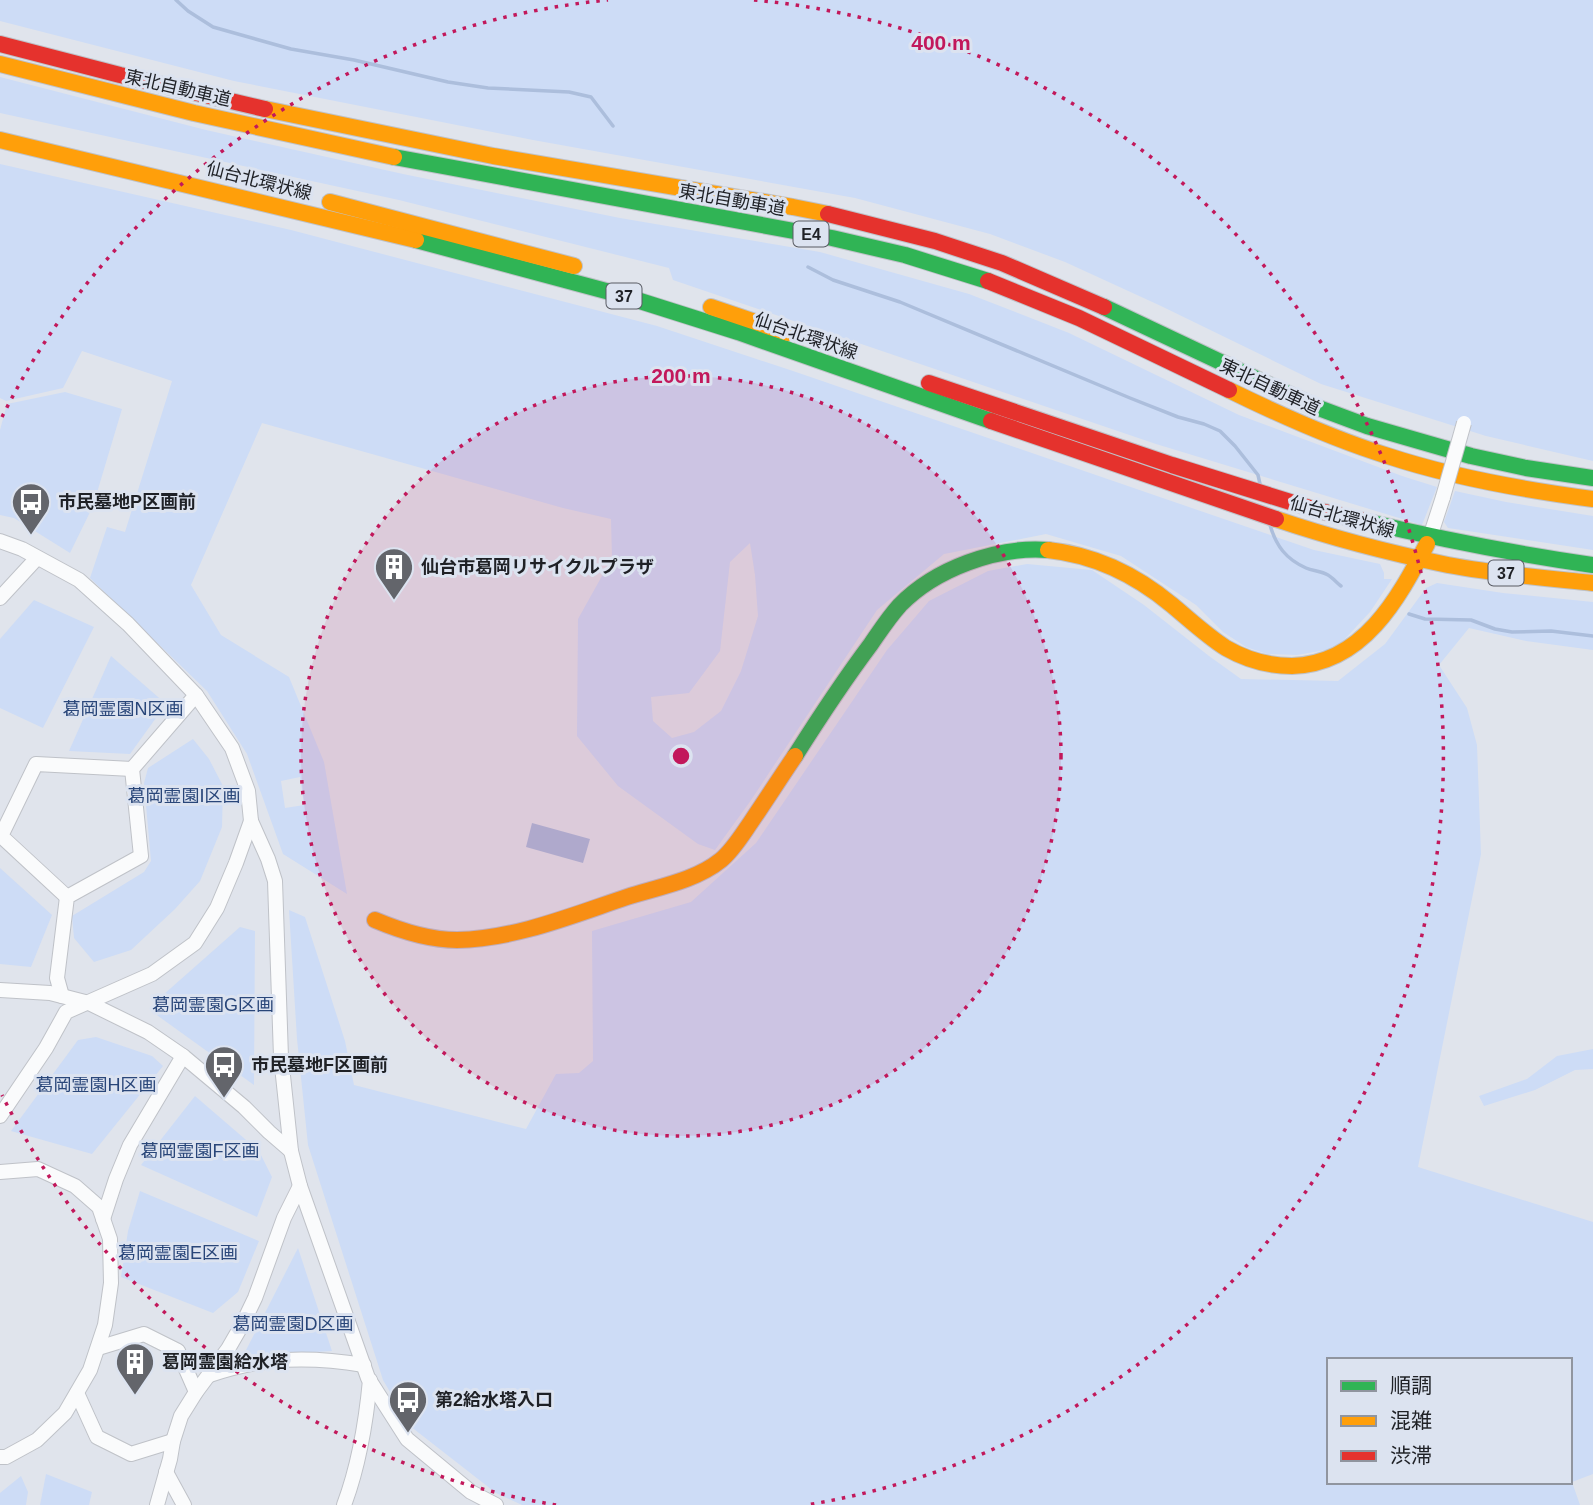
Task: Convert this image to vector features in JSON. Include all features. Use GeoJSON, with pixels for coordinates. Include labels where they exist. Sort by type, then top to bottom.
{"type":"FeatureCollection","features":[{"type":"Feature","properties":{"kind":"main road","name":"東北自動車道"},"geometry":{"type":"LineString","coordinates":[[0,44],[291,115],[493,156],[793,207],[935,241],[1002,263],[1049,283],[1316,407],[1367,426],[1471,457],[1593,478]]}},
{"type":"Feature","properties":{"kind":"main road","name":"東北自動車道"},"geometry":{"type":"LineString","coordinates":[[0,64],[289,134],[505,178],[860,244],[927,262],[1037,300],[1305,425],[1359,447],[1473,479],[1533,492],[1593,499]]}},
{"type":"Feature","properties":{"kind":"main road","name":"仙台北環状線"},"geometry":{"type":"LineString","coordinates":[[0,140],[402,236],[621,295],[738,332],[1320,534],[1449,565],[1593,583]]}},
{"type":"Feature","properties":{"kind":"main road","name":"仙台北環状線"},"geometry":{"type":"LineString","coordinates":[[316,199],[593,271]]}},
{"type":"Feature","properties":{"kind":"main road","name":"仙台北環状線"},"geometry":{"type":"LineString","coordinates":[[619,278],[745,318],[1172,465],[1316,510],[1430,537],[1542,559],[1593,565]]}},
{"type":"Feature","properties":{"kind":"main road"},"geometry":{"type":"LineString","coordinates":[[375,920],[411,934],[440,939],[471,941],[502,936],[692,877],[715,864],[724,858],[754,820],[856,665],[900,606],[922,587],[987,556],[1032,549],[1080,555],[1139,580],[1225,648],[1260,664],[1312,665],[1348,650],[1370,632],[1420,558],[1430,537]]}},
{"type":"Feature","properties":{"kind":"street"},"geometry":{"type":"LineString","coordinates":[[1430,537],[1464,423]]}},
{"type":"Feature","properties":{"kind":"street"},"geometry":{"type":"LineString","coordinates":[[0,541],[79,580],[128,624],[196,695],[232,748],[248,791],[251,821],[275,881],[281,1057],[291,1151],[300,1185],[370,1380],[407,1439],[471,1492],[496,1505]]}},
{"type":"Feature","properties":{"kind":"street"},"geometry":{"type":"LineString","coordinates":[[0,598],[37,558]]}},
{"type":"Feature","properties":{"kind":"street"},"geometry":{"type":"LineString","coordinates":[[67,897],[141,856],[132,769],[196,695]]}},
{"type":"Feature","properties":{"kind":"street"},"geometry":{"type":"LineString","coordinates":[[67,897],[1,836],[33,769],[36,764],[132,769]]}},
{"type":"Feature","properties":{"kind":"street"},"geometry":{"type":"LineString","coordinates":[[0,1116],[46,1048],[66,1012],[152,974],[195,943],[217,908],[251,821]]}},
{"type":"Feature","properties":{"kind":"street"},"geometry":{"type":"LineString","coordinates":[[62,996],[57,978],[67,897]]}},
{"type":"Feature","properties":{"kind":"street"},"geometry":{"type":"LineString","coordinates":[[0,990],[50,993],[89,1003],[148,1032],[183,1056],[291,1151]]}},
{"type":"Feature","properties":{"kind":"street"},"geometry":{"type":"LineString","coordinates":[[103,1219],[130,1145],[183,1056]]}},
{"type":"Feature","properties":{"kind":"street"},"geometry":{"type":"LineString","coordinates":[[0,1172],[38,1169],[75,1186],[99,1207],[110,1239],[111,1283],[105,1325],[90,1370],[65,1413],[37,1440],[2,1459]]}},
{"type":"Feature","properties":{"kind":"street"},"geometry":{"type":"LineString","coordinates":[[157,1505],[181,1416],[228,1349],[255,1298],[284,1218],[300,1185]]}},
{"type":"Feature","properties":{"kind":"street"},"geometry":{"type":"LineString","coordinates":[[97,1348],[144,1334],[178,1351],[196,1392]]}},
{"type":"Feature","properties":{"kind":"street"},"geometry":{"type":"LineString","coordinates":[[209,1376],[255,1363],[285,1359],[314,1359],[364,1365]]}},
{"type":"Feature","properties":{"kind":"street"},"geometry":{"type":"LineString","coordinates":[[344,1505],[356,1468],[370,1380]]}},
{"type":"Feature","properties":{"kind":"street"},"geometry":{"type":"LineString","coordinates":[[77,1393],[97,1437],[110,1444],[131,1454],[173,1441]]}},
{"type":"Feature","properties":{"kind":"street"},"geometry":{"type":"LineString","coordinates":[[166,1472],[184,1505]]}},
{"type":"Feature","properties":{"kind":"green space"},"geometry":{"type":"Polygon","coordinates":[[[0,0],[1593,0],[1593,461],[1486,436],[1321,384],[1065,262],[990,234],[855,198],[533,140],[234,81],[0,21],[0,0]]]}},
{"type":"Feature","properties":{"kind":"green space"},"geometry":{"type":"Polygon","coordinates":[[[0,77],[206,130],[403,174],[620,218],[820,252],[969,294],[1069,333],[1239,415],[1437,487],[1422,525],[1156,444],[673,280],[669,268],[399,200],[0,113],[0,77]]]}},
{"type":"Feature","properties":{"kind":"green space"},"geometry":{"type":"Polygon","coordinates":[[[0,164],[291,230],[657,326],[1314,550],[1380,564],[1384,579],[1392,579],[1370,612],[1343,641],[1326,650],[1297,655],[1267,654],[1246,647],[1223,632],[1196,605],[1121,556],[1046,534],[944,554],[877,610],[715,850],[698,844],[618,786],[577,736],[578,619],[612,558],[611,519],[563,508],[262,423],[191,585],[221,635],[289,677],[324,762],[347,894],[283,854],[247,754],[207,691],[90,578],[107,527],[125,532],[172,381],[82,351],[63,388],[6,401],[0,398],[0,164]],[[750,543],[730,562],[720,651],[689,693],[651,697],[653,721],[672,738],[694,732],[721,711],[741,671],[758,616],[750,543]],[[300,777],[281,781],[285,808],[304,805],[300,777]]]}},
{"type":"Feature","properties":{"kind":"green space"},"geometry":{"type":"Polygon","coordinates":[[[65,392],[122,409],[93,506],[70,553],[14,518],[0,515],[0,430],[7,404],[65,392]]]}},
{"type":"Feature","properties":{"kind":"green space"},"geometry":{"type":"Polygon","coordinates":[[[1455,491],[1593,516],[1593,550],[1448,528],[1444,522],[1455,491]]]}},
{"type":"Feature","properties":{"kind":"green space"},"geometry":{"type":"Polygon","coordinates":[[[1027,564],[1092,570],[1144,605],[1241,679],[1338,681],[1385,644],[1426,588],[1437,583],[1593,602],[1593,650],[1526,641],[1469,628],[1439,665],[1467,708],[1477,745],[1481,854],[1418,1167],[1593,1222],[1593,1474],[1572,1482],[1580,1505],[522,1505],[496,1493],[410,1426],[383,1380],[308,1145],[297,1039],[289,910],[305,917],[345,1041],[354,1085],[526,1129],[556,1074],[579,1073],[593,1061],[592,931],[691,902],[756,843],[887,650],[929,601],[988,571],[1027,564]]]}},
{"type":"Feature","properties":{"kind":"green space"},"geometry":{"type":"Polygon","coordinates":[[[34,600],[94,627],[43,728],[0,708],[0,639],[34,600]]]}},
{"type":"Feature","properties":{"kind":"green space","name":"葛岡霊園N区画"},"geometry":{"type":"Polygon","coordinates":[[[111,656],[166,704],[130,754],[69,751],[111,656]]]}},
{"type":"Feature","properties":{"kind":"green space","name":"葛岡霊園I区画"},"geometry":{"type":"Polygon","coordinates":[[[193,739],[209,759],[223,786],[222,827],[200,881],[175,909],[131,950],[94,962],[74,938],[72,916],[144,872],[151,861],[144,783],[148,768],[193,739]]]}},
{"type":"Feature","properties":{"kind":"green space"},"geometry":{"type":"Polygon","coordinates":[[[0,868],[52,915],[31,967],[0,964],[0,868]]]}},
{"type":"Feature","properties":{"kind":"green space","name":"葛岡霊園G区画"},"geometry":{"type":"Polygon","coordinates":[[[240,927],[255,931],[254,1085],[154,1013],[154,1003],[240,927]]]}},
{"type":"Feature","properties":{"kind":"green space","name":"葛岡霊園H区画"},"geometry":{"type":"Polygon","coordinates":[[[96,1037],[152,1056],[163,1066],[92,1154],[11,1131],[78,1040],[96,1037]]]}},
{"type":"Feature","properties":{"kind":"green space"},"geometry":{"type":"Polygon","coordinates":[[[1593,1049],[1593,1069],[1575,1070],[1535,1090],[1484,1106],[1479,1096],[1527,1079],[1557,1056],[1593,1049]]]}},
{"type":"Feature","properties":{"kind":"green space","name":"葛岡霊園F区画"},"geometry":{"type":"Polygon","coordinates":[[[195,1096],[259,1151],[272,1177],[257,1217],[141,1165],[195,1096]]]}},
{"type":"Feature","properties":{"kind":"green space","name":"葛岡霊園E区画"},"geometry":{"type":"Polygon","coordinates":[[[140,1191],[259,1241],[238,1292],[213,1313],[121,1277],[128,1231],[140,1191]]]}},
{"type":"Feature","properties":{"kind":"green space","name":"葛岡霊園D区画"},"geometry":{"type":"Polygon","coordinates":[[[298,1248],[332,1351],[243,1356],[298,1248]]]}},
{"type":"Feature","properties":{"kind":"green space"},"geometry":{"type":"Polygon","coordinates":[[[46,1474],[92,1492],[89,1505],[40,1505],[46,1474]]]}},
{"type":"Feature","properties":{"kind":"green space"},"geometry":{"type":"Polygon","coordinates":[[[21,1476],[28,1492],[26,1505],[0,1505],[0,1493],[21,1476]]]}},
{"type":"Feature","properties":{"kind":"shaded area"},"geometry":{"type":"Polygon","coordinates":[[[532,823],[590,839],[583,863],[526,847],[532,823]]]}},
{"type":"Feature","properties":{"kind":"waterway"},"geometry":{"type":"LineString","coordinates":[[176,0],[213,27],[291,49],[354,60],[448,82],[488,88],[569,92],[591,97],[613,126]]}},
{"type":"Feature","properties":{"kind":"waterway"},"geometry":{"type":"LineString","coordinates":[[808,267],[833,280],[900,302],[1130,398],[1220,431],[1258,475],[1260,484]]}},
{"type":"Feature","properties":{"kind":"waterway"},"geometry":{"type":"LineString","coordinates":[[1270,525],[1275,539],[1287,556],[1306,568],[1328,575],[1341,586]]}},
{"type":"Feature","properties":{"kind":"waterway"},"geometry":{"type":"LineString","coordinates":[[1409,614],[1425,619],[1471,620],[1512,632],[1551,631],[1593,636]]}},
{"type":"Feature","properties":{"kind":"traffic: fast"},"geometry":{"type":"LineString","coordinates":[[394,157],[832,238],[905,255],[988,281]]}},
{"type":"Feature","properties":{"kind":"traffic: fast"},"geometry":{"type":"LineString","coordinates":[[416,240],[621,295],[738,332],[991,421]]}},
{"type":"Feature","properties":{"kind":"traffic: fast"},"geometry":{"type":"LineString","coordinates":[[1104,307],[1316,407],[1367,426],[1471,456],[1593,478]]}},
{"type":"Feature","properties":{"kind":"traffic: fast"},"geometry":{"type":"LineString","coordinates":[[1364,521],[1478,546],[1593,565]]}},
{"type":"Feature","properties":{"kind":"traffic: fast"},"geometry":{"type":"LineString","coordinates":[[795,756],[885,624],[914,592],[968,562],[1008,552],[1048,550]]}},
{"type":"Feature","properties":{"kind":"traffic: slow"},"geometry":{"type":"LineString","coordinates":[[0,64],[194,113],[394,157]]}},
{"type":"Feature","properties":{"kind":"traffic: slow"},"geometry":{"type":"LineString","coordinates":[[265,109],[493,156],[828,214]]}},
{"type":"Feature","properties":{"kind":"traffic: slow"},"geometry":{"type":"LineString","coordinates":[[0,140],[416,240]]}},
{"type":"Feature","properties":{"kind":"traffic: slow"},"geometry":{"type":"LineString","coordinates":[[330,202],[574,266]]}},
{"type":"Feature","properties":{"kind":"traffic: slow"},"geometry":{"type":"LineString","coordinates":[[711,307],[788,333]]}},
{"type":"Feature","properties":{"kind":"traffic: slow"},"geometry":{"type":"LineString","coordinates":[[1229,390],[1327,434],[1413,464],[1541,492],[1593,499]]}},
{"type":"Feature","properties":{"kind":"traffic: slow"},"geometry":{"type":"LineString","coordinates":[[1276,519],[1361,545],[1448,565],[1593,583]]}},
{"type":"Feature","properties":{"kind":"traffic: slow"},"geometry":{"type":"LineString","coordinates":[[1048,550],[1082,556],[1114,568],[1144,584],[1234,652],[1250,659],[1292,666],[1317,662],[1339,654],[1358,641],[1390,606],[1427,544]]}},
{"type":"Feature","properties":{"kind":"traffic: slow"},"geometry":{"type":"LineString","coordinates":[[375,920],[425,937],[446,940],[479,939],[544,925],[688,878],[711,867],[729,852],[795,756]]}},
{"type":"Feature","properties":{"kind":"traffic: jam"},"geometry":{"type":"LineString","coordinates":[[0,44],[265,109]]}},
{"type":"Feature","properties":{"kind":"traffic: jam"},"geometry":{"type":"LineString","coordinates":[[828,214],[935,241],[1002,263],[1104,307]]}},
{"type":"Feature","properties":{"kind":"traffic: jam"},"geometry":{"type":"LineString","coordinates":[[988,281],[1079,318],[1229,390]]}},
{"type":"Feature","properties":{"kind":"traffic: jam"},"geometry":{"type":"LineString","coordinates":[[929,383],[1172,465],[1316,510],[1364,521]]}},
{"type":"Feature","properties":{"kind":"traffic: jam"},"geometry":{"type":"LineString","coordinates":[[991,421],[1276,519]]}},
{"type":"Feature","properties":{"kind":"place","name":"市民墓地P区画前"},"geometry":{"type":"Point","coordinates":[31,536]}},
{"type":"Feature","properties":{"kind":"place","name":"仙台市葛岡リサイクルプラザ"},"geometry":{"type":"Point","coordinates":[394,601]}},
{"type":"Feature","properties":{"kind":"place","name":"市民墓地F区画前"},"geometry":{"type":"Point","coordinates":[224,1099]}},
{"type":"Feature","properties":{"kind":"place","name":"葛岡霊園給水塔"},"geometry":{"type":"Point","coordinates":[135,1396]}},
{"type":"Feature","properties":{"kind":"place","name":"第2給水塔入口"},"geometry":{"type":"Point","coordinates":[408,1434]}}]}
